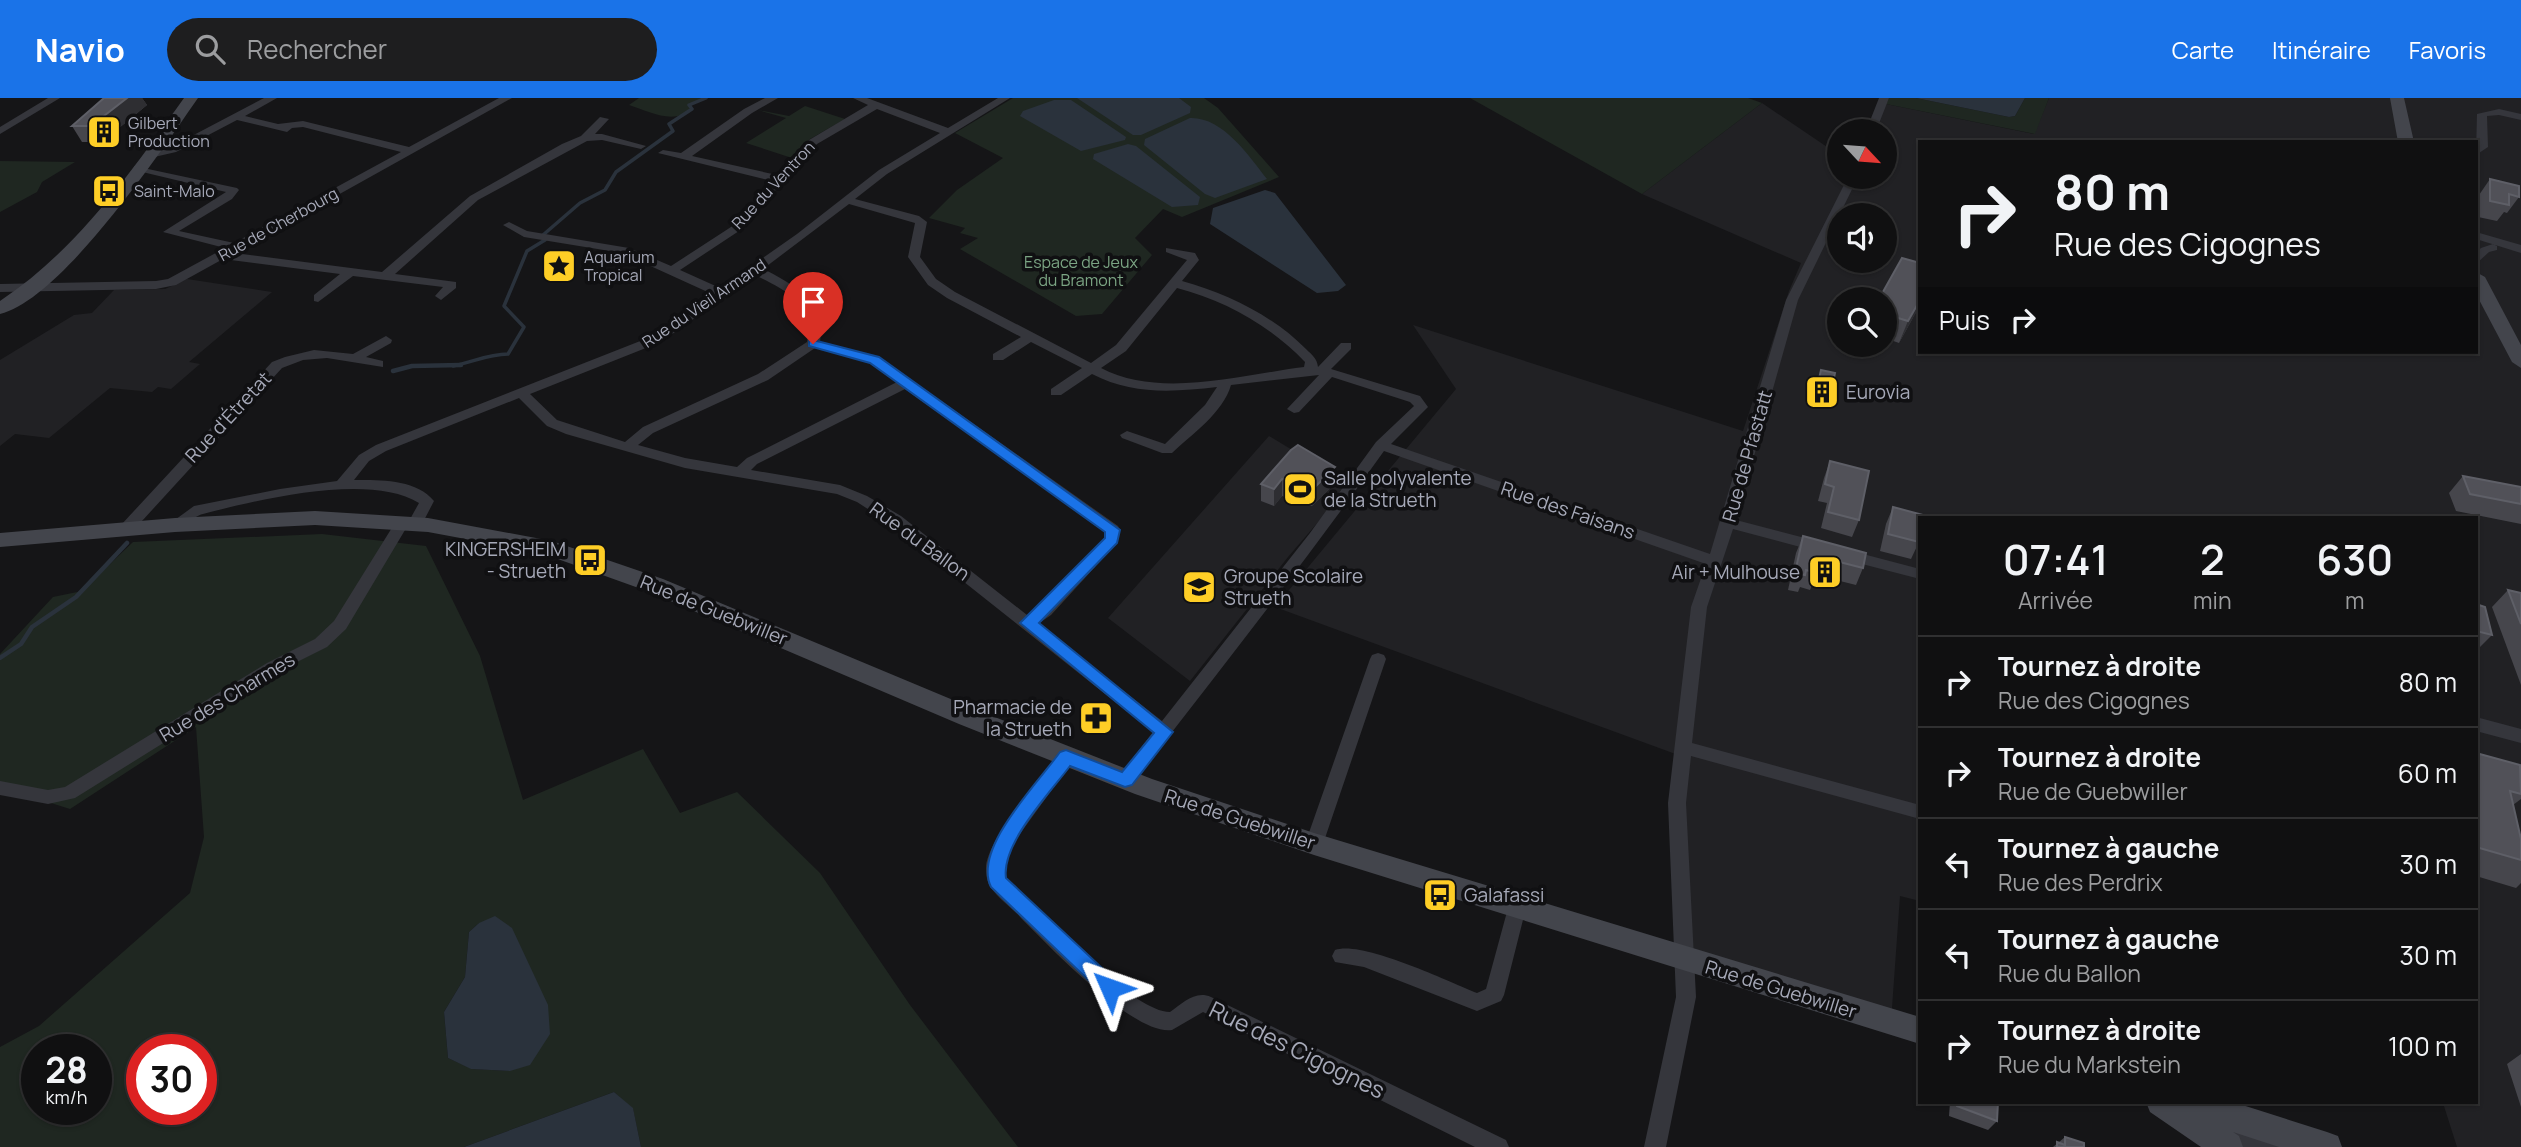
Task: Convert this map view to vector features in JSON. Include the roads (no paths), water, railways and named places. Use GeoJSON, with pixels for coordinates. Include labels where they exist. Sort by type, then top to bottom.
{"type":"FeatureCollection","features":[{"type":"Feature","properties":{"kind":"main road"},"geometry":{"type":"LineString","coordinates":[[0,309],[32,288],[80,242],[150,155],[191,98]]}},
{"type":"Feature","properties":{"kind":"main road"},"geometry":{"type":"LineString","coordinates":[[2397,98],[2408,140]]}},
{"type":"Feature","properties":{"kind":"main road"},"geometry":{"type":"LineString","coordinates":[[2478,281],[2521,362]]}},
{"type":"Feature","properties":{"kind":"main road","name":"Rue de Guebwiller"},"geometry":{"type":"LineString","coordinates":[[0,540],[175,524],[289,518],[409,523],[486,533],[584,558],[1125,780],[1314,844],[1918,1030]]}},
{"type":"Feature","properties":{"kind":"main road"},"geometry":{"type":"LineString","coordinates":[[2164,1104],[2225,1144]]}},
{"type":"Feature","properties":{"kind":"main road"},"geometry":{"type":"LineString","coordinates":[[2189,1104],[2327,1147]]}},
{"type":"Feature","properties":{"kind":"street"},"geometry":{"type":"LineString","coordinates":[[0,131],[55,98]]}},
{"type":"Feature","properties":{"kind":"street"},"geometry":{"type":"LineString","coordinates":[[150,155],[172,150],[272,98]]}},
{"type":"Feature","properties":{"kind":"street","name":"Rue de Cherbourg"},"geometry":{"type":"LineString","coordinates":[[0,288],[162,285],[507,98]]}},
{"type":"Feature","properties":{"kind":"street"},"geometry":{"type":"LineString","coordinates":[[683,157],[748,111],[773,98]]}},
{"type":"Feature","properties":{"kind":"street"},"geometry":{"type":"LineString","coordinates":[[858,98],[948,132]]}},
{"type":"Feature","properties":{"kind":"street","name":"Rue du Vieil Armand"},"geometry":{"type":"LineString","coordinates":[[343,482],[364,458],[381,447],[657,339],[755,270],[883,172],[1005,98]]}},
{"type":"Feature","properties":{"kind":"street"},"geometry":{"type":"LineString","coordinates":[[1876,119],[1884,98]]}},
{"type":"Feature","properties":{"kind":"street","name":"Rue du Ventron"},"geometry":{"type":"LineString","coordinates":[[673,270],[735,229],[819,137],[876,105]]}},
{"type":"Feature","properties":{"kind":"street"},"geometry":{"type":"LineString","coordinates":[[2478,151],[2483,147],[2482,114],[2499,112],[2521,117]]}},
{"type":"Feature","properties":{"kind":"street"},"geometry":{"type":"LineString","coordinates":[[236,117],[277,127],[299,124],[411,150]]}},
{"type":"Feature","properties":{"kind":"street"},"geometry":{"type":"LineString","coordinates":[[385,276],[474,198],[585,138],[604,119]]}},
{"type":"Feature","properties":{"kind":"street"},"geometry":{"type":"LineString","coordinates":[[585,138],[601,138],[641,146]]}},
{"type":"Feature","properties":{"kind":"street"},"geometry":{"type":"LineString","coordinates":[[663,153],[779,179]]}},
{"type":"Feature","properties":{"kind":"street"},"geometry":{"type":"LineString","coordinates":[[138,168],[233,191],[170,233],[236,247]]}},
{"type":"Feature","properties":{"kind":"street","name":"Rue de Pfastatt"},"geometry":{"type":"LineString","coordinates":[[1655,1147],[1686,997],[1677,803],[1699,607],[1728,523],[1792,300],[1847,189]]}},
{"type":"Feature","properties":{"kind":"street"},"geometry":{"type":"LineString","coordinates":[[845,200],[915,218],[921,222],[914,257],[932,282],[1029,337],[1116,381],[1148,387],[1176,388],[1320,371],[1415,399],[1422,407],[1381,445],[1315,537],[1125,780]]}},
{"type":"Feature","properties":{"kind":"street"},"geometry":{"type":"LineString","coordinates":[[509,225],[524,234],[625,250],[720,293]]}},
{"type":"Feature","properties":{"kind":"street"},"geometry":{"type":"LineString","coordinates":[[2478,236],[2520,249]]}},
{"type":"Feature","properties":{"kind":"street"},"geometry":{"type":"LineString","coordinates":[[2478,244],[2520,249]]}},
{"type":"Feature","properties":{"kind":"street"},"geometry":{"type":"LineString","coordinates":[[2478,258],[2485,250],[2493,248]]}},
{"type":"Feature","properties":{"kind":"street"},"geometry":{"type":"LineString","coordinates":[[1056,392],[1121,348],[1193,260],[1191,256],[1170,250]]}},
{"type":"Feature","properties":{"kind":"street"},"geometry":{"type":"LineString","coordinates":[[223,254],[452,285],[441,296]]}},
{"type":"Feature","properties":{"kind":"street"},"geometry":{"type":"LineString","coordinates":[[755,270],[809,305],[815,315],[813,344]]}},
{"type":"Feature","properties":{"kind":"street"},"geometry":{"type":"LineString","coordinates":[[318,298],[350,272]]}},
{"type":"Feature","properties":{"kind":"street"},"geometry":{"type":"LineString","coordinates":[[1174,283],[1240,307],[1275,327],[1320,371]]}},
{"type":"Feature","properties":{"kind":"street"},"geometry":{"type":"LineString","coordinates":[[998,357],[1029,337]]}},
{"type":"Feature","properties":{"kind":"street"},"geometry":{"type":"LineString","coordinates":[[355,358],[386,340]]}},
{"type":"Feature","properties":{"kind":"street"},"geometry":{"type":"LineString","coordinates":[[627,447],[648,430],[763,377],[813,344],[874,360],[1112,530],[1112,539],[1045,611],[1028,623]]}},
{"type":"Feature","properties":{"kind":"street"},"geometry":{"type":"LineString","coordinates":[[1294,409],[1320,371],[1346,346]]}},
{"type":"Feature","properties":{"kind":"street","name":"Rue d'Étretat"},"geometry":{"type":"LineString","coordinates":[[126,529],[277,365],[309,353],[355,358],[378,364]]}},
{"type":"Feature","properties":{"kind":"street"},"geometry":{"type":"LineString","coordinates":[[1127,435],[1167,450],[1214,403],[1224,390],[1224,382]]}},
{"type":"Feature","properties":{"kind":"street"},"geometry":{"type":"LineString","coordinates":[[741,472],[752,461],[906,383]]}},
{"type":"Feature","properties":{"kind":"street","name":"Rue du Ballon"},"geometry":{"type":"LineString","coordinates":[[520,391],[552,423],[627,447],[685,463],[813,484],[862,499],[896,520],[1164,732]]}},
{"type":"Feature","properties":{"kind":"street","name":"Rue des Faisans"},"geometry":{"type":"LineString","coordinates":[[1381,445],[1715,561]]}},
{"type":"Feature","properties":{"kind":"street","name":"Rue de Guebwiller"},"geometry":{"type":"LineString","coordinates":[[175,524],[194,511],[343,482],[392,485],[419,493],[427,501],[409,523]]}},
{"type":"Feature","properties":{"kind":"street","name":"Rue des Charmes"},"geometry":{"type":"LineString","coordinates":[[0,788],[48,797],[69,793],[273,667],[321,643],[340,625],[409,523]]}},
{"type":"Feature","properties":{"kind":"street"},"geometry":{"type":"LineString","coordinates":[[1728,523],[1918,573]]}},
{"type":"Feature","properties":{"kind":"street"},"geometry":{"type":"LineString","coordinates":[[1314,844],[1378,659]]}},
{"type":"Feature","properties":{"kind":"street"},"geometry":{"type":"LineString","coordinates":[[2478,725],[2521,736]]}},
{"type":"Feature","properties":{"kind":"street"},"geometry":{"type":"LineString","coordinates":[[1683,747],[1918,811]]}},
{"type":"Feature","properties":{"kind":"street","name":"Rue des Cigognes"},"geometry":{"type":"LineString","coordinates":[[1066,757],[1001,846],[995,865],[997,882],[1128,1006],[1165,1023],[1175,1020],[1197,1003],[1204,1003],[1498,1147]]}},
{"type":"Feature","properties":{"kind":"street"},"geometry":{"type":"LineString","coordinates":[[1342,956],[1365,958],[1477,1002],[1494,995],[1517,908]]}},
{"type":"Feature","properties":{"kind":"street"},"geometry":{"type":"LineString","coordinates":[[2225,1144],[2243,1139],[2270,1147]]}},
{"type":"Feature","properties":{"kind":"waterway"},"geometry":{"type":"LineString","coordinates":[[456,365],[508,354],[524,327],[504,306],[527,251],[545,240],[543,235],[580,203],[605,190],[616,172],[673,131],[669,124],[692,109],[689,105],[706,98]]}},
{"type":"Feature","properties":{"kind":"waterway"},"geometry":{"type":"LineString","coordinates":[[412,366],[456,365]]}},
{"type":"Feature","properties":{"kind":"waterway"},"geometry":{"type":"LineString","coordinates":[[456,365],[461,365]]}},
{"type":"Feature","properties":{"kind":"waterway"},"geometry":{"type":"LineString","coordinates":[[393,371],[412,366]]}},
{"type":"Feature","properties":{"kind":"waterway"},"geometry":{"type":"LineString","coordinates":[[412,366],[422,366]]}},
{"type":"Feature","properties":{"kind":"waterway"},"geometry":{"type":"LineString","coordinates":[[0,658],[21,644],[32,627],[76,597],[127,543]]}},
{"type":"Feature","properties":{"kind":"place","name":"Gilbert Production"},"geometry":{"type":"Point","coordinates":[104,132]}},
{"type":"Feature","properties":{"kind":"place","name":"Saint-Malo"},"geometry":{"type":"Point","coordinates":[109,191]}},
{"type":"Feature","properties":{"kind":"place","name":"Aquarium Tropical"},"geometry":{"type":"Point","coordinates":[559,266]}},
{"type":"Feature","properties":{"kind":"place","name":"Eurovia"},"geometry":{"type":"Point","coordinates":[1822,392]}},
{"type":"Feature","properties":{"kind":"place","name":"Salle polyvalente de la Strueth"},"geometry":{"type":"Point","coordinates":[1300,489]}},
{"type":"Feature","properties":{"kind":"place","name":"KINGERSHEIM - Strueth"},"geometry":{"type":"Point","coordinates":[590,560]}},
{"type":"Feature","properties":{"kind":"place","name":"Air + Mulhouse"},"geometry":{"type":"Point","coordinates":[1825,572]}},
{"type":"Feature","properties":{"kind":"place","name":"Groupe Scolaire Strueth"},"geometry":{"type":"Point","coordinates":[1199,587]}},
{"type":"Feature","properties":{"kind":"place","name":"Pharmacie de la Strueth"},"geometry":{"type":"Point","coordinates":[1096,718]}},
{"type":"Feature","properties":{"kind":"place","name":"Galafassi"},"geometry":{"type":"Point","coordinates":[1440,895]}},
{"type":"Feature","properties":{"kind":"park label","name":"Espace de Jeux du Bramont"},"geometry":{"type":"Point","coordinates":[1081,271]}}]}
